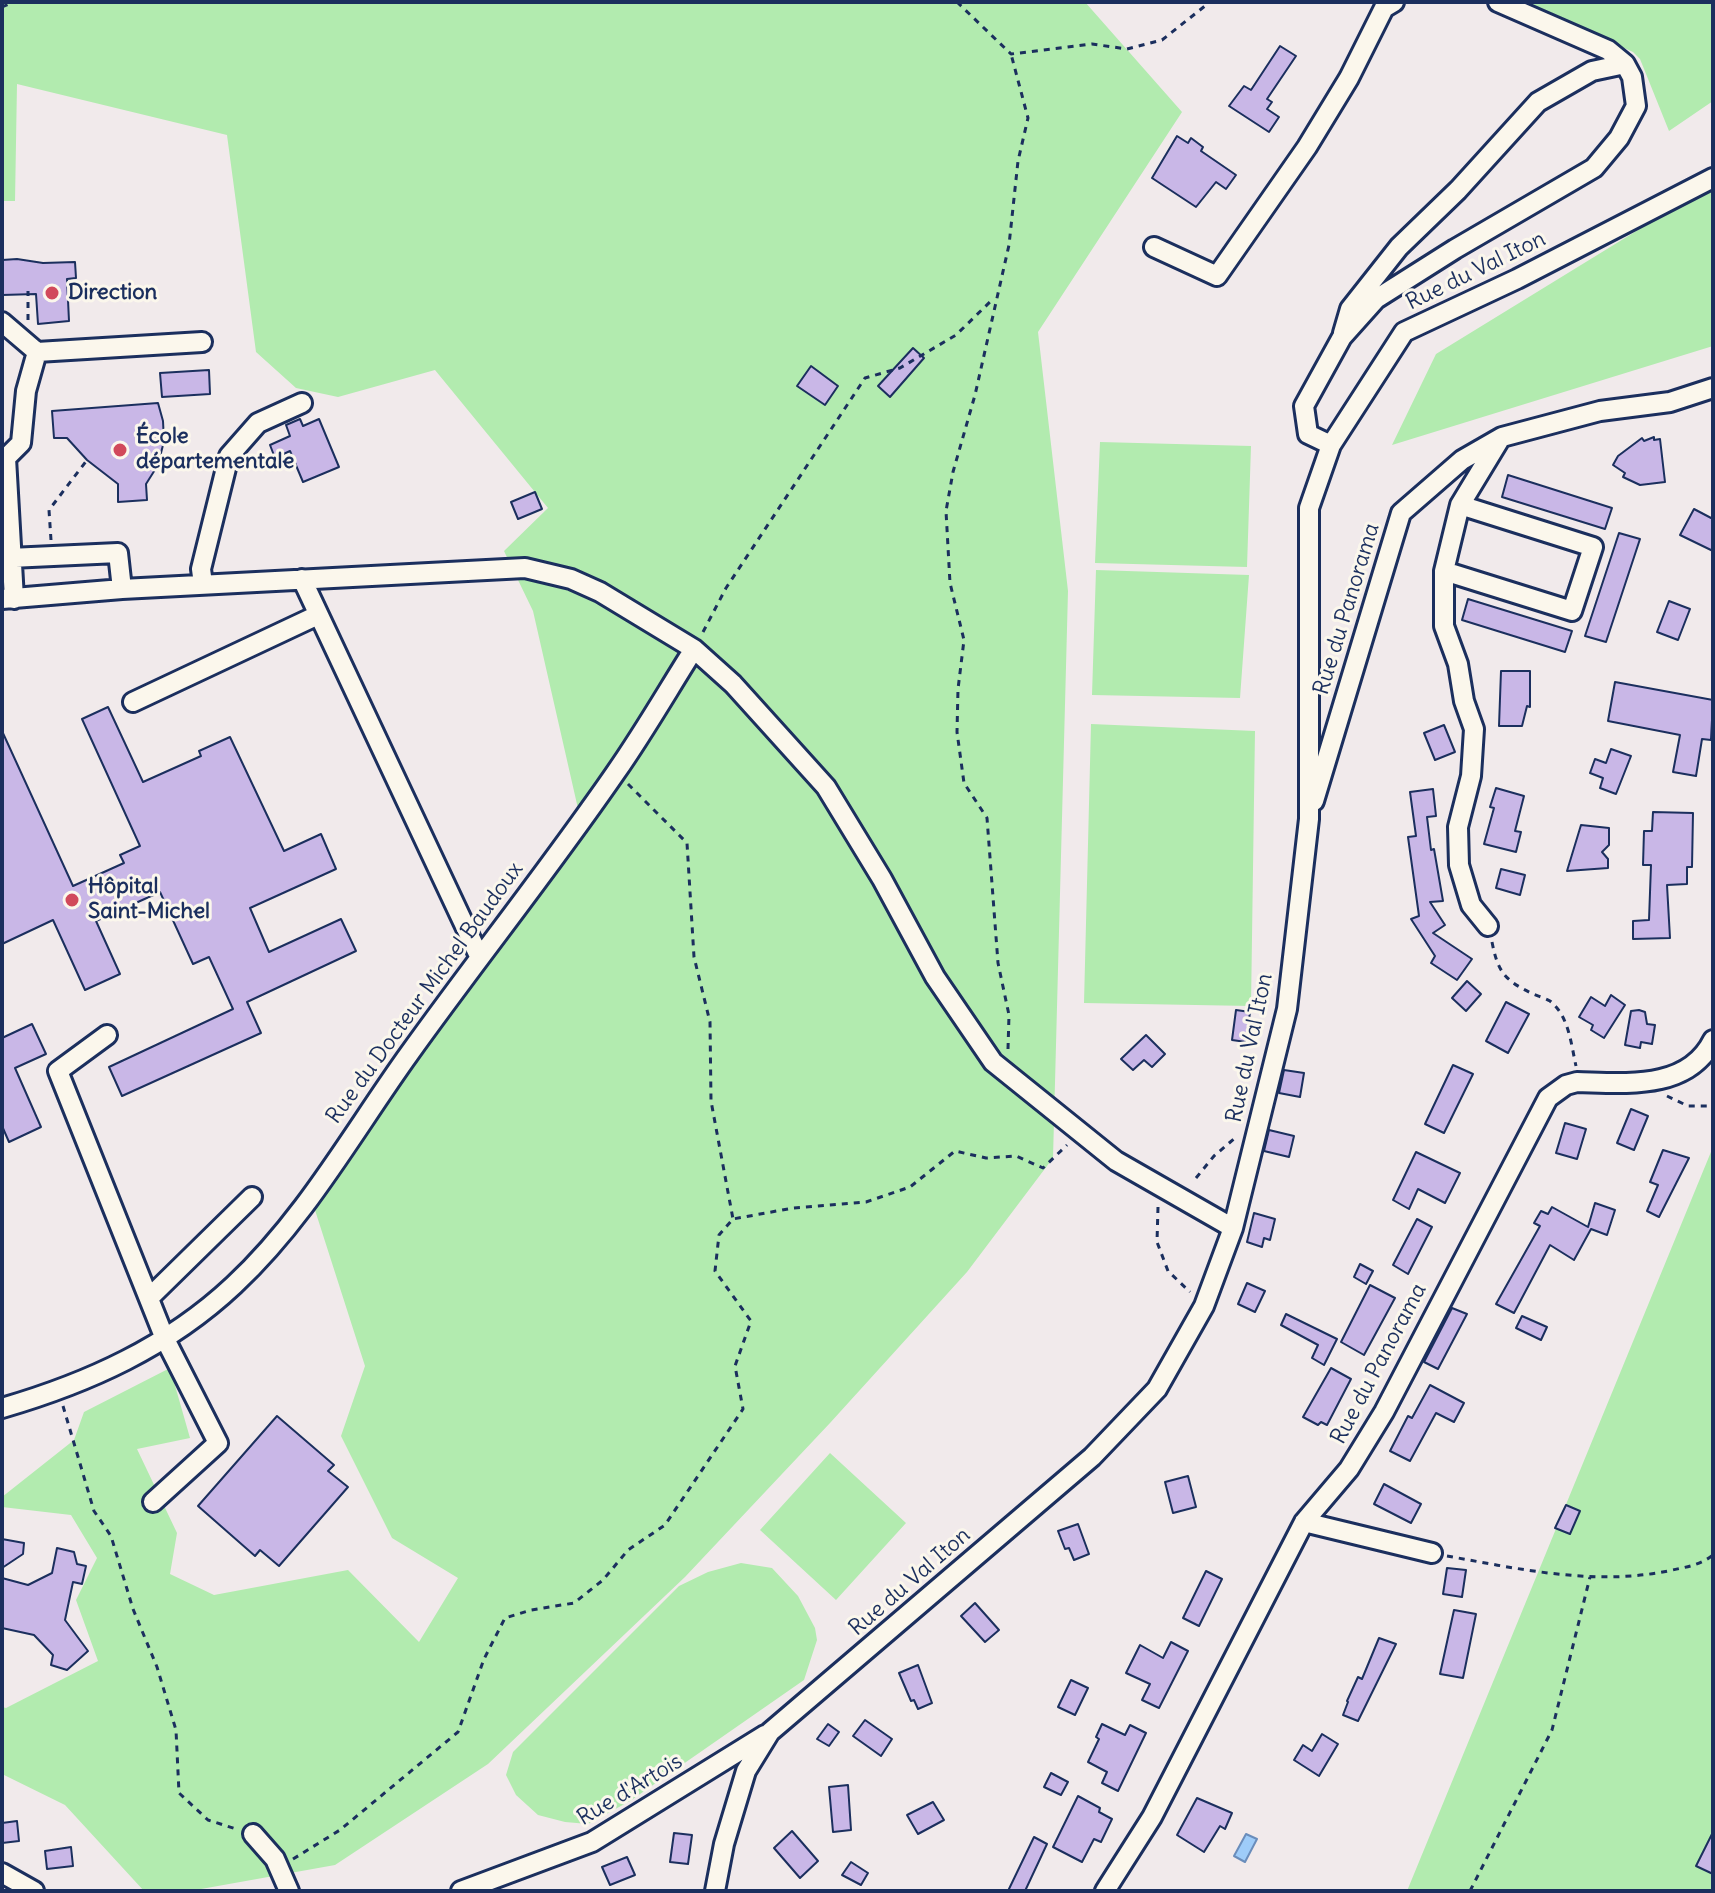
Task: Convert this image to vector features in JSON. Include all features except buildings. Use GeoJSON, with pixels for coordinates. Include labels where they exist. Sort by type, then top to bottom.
{"type":"FeatureCollection","features":[{"type":"Feature","properties":{"kind":"street"},"geometry":{"type":"LineString","coordinates":[[1154,247],[1217,276],[1307,147],[1349,78],[1384,8],[1394,2]]}},
{"type":"Feature","properties":{"kind":"street"},"geometry":{"type":"LineString","coordinates":[[1342,337],[1376,299],[1594,168],[1619,138],[1636,106],[1632,77],[1625,64],[1608,50],[1498,2]]}},
{"type":"Feature","properties":{"kind":"street"},"geometry":{"type":"LineString","coordinates":[[1331,445],[1308,434],[1304,406],[1342,337],[1350,309],[1399,247],[1458,190],[1538,102],[1592,71],[1625,64]]}},
{"type":"Feature","properties":{"kind":"street","name":"Rue du Val Iton"},"geometry":{"type":"LineString","coordinates":[[715,1891],[724,1844],[746,1771],[770,1732],[1092,1457],[1157,1389],[1204,1306],[1233,1228],[1287,1009],[1309,819],[1309,508],[1331,445],[1404,332],[1517,279],[1713,178]]}},
{"type":"Feature","properties":{"kind":"street"},"geometry":{"type":"LineString","coordinates":[[2,322],[32,348],[202,342]]}},
{"type":"Feature","properties":{"kind":"street"},"geometry":{"type":"LineString","coordinates":[[32,348],[21,443],[6,458],[10,558],[8,599],[203,584],[525,568],[571,579],[600,592],[694,649],[733,684],[826,787],[882,879],[935,977],[993,1062],[1116,1161],[1233,1228]]}},
{"type":"Feature","properties":{"kind":"street","name":"Rue du Panorama"},"geometry":{"type":"LineString","coordinates":[[1309,819],[1401,513],[1462,460],[1502,437],[1600,411],[1670,402],[1713,388]]}},
{"type":"Feature","properties":{"kind":"street"},"geometry":{"type":"LineString","coordinates":[[203,584],[201,569],[229,456],[258,423],[302,403]]}},
{"type":"Feature","properties":{"kind":"street"},"geometry":{"type":"LineString","coordinates":[[1488,926],[1471,905],[1459,865],[1458,827],[1471,776],[1474,729],[1464,701],[1458,664],[1444,626],[1444,571],[1460,505],[1502,437]]}},
{"type":"Feature","properties":{"kind":"street"},"geometry":{"type":"LineString","coordinates":[[1444,571],[1572,611],[1593,547],[1460,505]]}},
{"type":"Feature","properties":{"kind":"street"},"geometry":{"type":"LineString","coordinates":[[10,558],[118,553],[122,589]]}},
{"type":"Feature","properties":{"kind":"street"},"geometry":{"type":"LineString","coordinates":[[302,579],[479,956]]}},
{"type":"Feature","properties":{"kind":"street"},"geometry":{"type":"LineString","coordinates":[[133,702],[318,615]]}},
{"type":"Feature","properties":{"kind":"street","name":"Rue du Docteur Michel Baudoux"},"geometry":{"type":"LineString","coordinates":[[2,1408],[59,1391],[106,1372],[165,1339],[234,1285],[292,1222],[479,956],[616,772],[694,649]]}},
{"type":"Feature","properties":{"kind":"street"},"geometry":{"type":"LineString","coordinates":[[107,1035],[58,1071],[165,1339],[218,1443],[153,1502]]}},
{"type":"Feature","properties":{"kind":"street","name":"Rue du Panorama"},"geometry":{"type":"LineString","coordinates":[[1105,1891],[1152,1817],[1304,1522],[1349,1469],[1384,1412],[1548,1098],[1566,1085],[1580,1082],[1654,1082],[1674,1075],[1690,1066],[1713,1040]]}},
{"type":"Feature","properties":{"kind":"street"},"geometry":{"type":"LineString","coordinates":[[149,1298],[252,1197]]}},
{"type":"Feature","properties":{"kind":"street"},"geometry":{"type":"LineString","coordinates":[[1304,1522],[1432,1553]]}},
{"type":"Feature","properties":{"kind":"street","name":"Rue d'Artois"},"geometry":{"type":"LineString","coordinates":[[461,1891],[592,1842],[770,1732]]}},
{"type":"Feature","properties":{"kind":"street"},"geometry":{"type":"LineString","coordinates":[[710,1769],[720,1770],[730,1777],[739,1793]]}},
{"type":"Feature","properties":{"kind":"street"},"geometry":{"type":"LineString","coordinates":[[253,1834],[280,1867],[289,1891]]}},
{"type":"Feature","properties":{"kind":"street"},"geometry":{"type":"LineString","coordinates":[[2,1873],[34,1891]]}},
{"type":"Feature","properties":{"kind":"path"},"geometry":{"type":"LineString","coordinates":[[2,7],[13,2]]}},
{"type":"Feature","properties":{"kind":"path"},"geometry":{"type":"LineString","coordinates":[[957,2],[1011,54],[1028,118],[1018,161],[1009,245],[946,511],[950,583],[964,640],[957,732],[964,783],[987,818],[998,963],[1009,1015],[1009,1048],[993,1062]]}},
{"type":"Feature","properties":{"kind":"path"},"geometry":{"type":"LineString","coordinates":[[1011,54],[1092,44],[1127,49],[1162,40],[1210,2]]}},
{"type":"Feature","properties":{"kind":"path"},"geometry":{"type":"LineString","coordinates":[[28,291],[32,348]]}},
{"type":"Feature","properties":{"kind":"path"},"geometry":{"type":"LineString","coordinates":[[694,649],[726,588],[865,378],[900,368],[956,335],[996,296]]}},
{"type":"Feature","properties":{"kind":"path"},"geometry":{"type":"LineString","coordinates":[[53,556],[49,510],[87,460]]}},
{"type":"Feature","properties":{"kind":"path"},"geometry":{"type":"LineString","coordinates":[[616,772],[687,843],[694,957],[710,1022],[711,1101],[733,1219]]}},
{"type":"Feature","properties":{"kind":"path"},"geometry":{"type":"LineString","coordinates":[[1488,926],[1496,965],[1505,976],[1550,1001],[1559,1011],[1570,1033],[1580,1082]]}},
{"type":"Feature","properties":{"kind":"path"},"geometry":{"type":"LineString","coordinates":[[1654,1082],[1666,1096],[1688,1106],[1713,1106]]}},
{"type":"Feature","properties":{"kind":"path"},"geometry":{"type":"LineString","coordinates":[[1196,1178],[1214,1156],[1237,1137],[1257,1131]]}},
{"type":"Feature","properties":{"kind":"path"},"geometry":{"type":"LineString","coordinates":[[280,1867],[340,1830],[458,1732],[484,1659],[505,1618],[574,1603],[603,1580],[628,1550],[665,1525],[674,1513],[743,1409],[735,1366],[751,1321],[715,1271],[719,1235],[733,1219],[793,1208],[866,1202],[910,1187],[955,1151],[986,1158],[1016,1156],[1043,1168],[1079,1132]]}},
{"type":"Feature","properties":{"kind":"path"},"geometry":{"type":"LineString","coordinates":[[1159,1208],[1157,1242],[1168,1271],[1204,1306]]}},
{"type":"Feature","properties":{"kind":"path"},"geometry":{"type":"LineString","coordinates":[[59,1391],[94,1511],[111,1536],[176,1730],[179,1793],[208,1820],[253,1834]]}},
{"type":"Feature","properties":{"kind":"path"},"geometry":{"type":"LineString","coordinates":[[1432,1553],[1543,1573],[1590,1577],[1646,1575],[1701,1564],[1713,1555]]}},
{"type":"Feature","properties":{"kind":"path"},"geometry":{"type":"LineString","coordinates":[[1470,1891],[1552,1730],[1590,1577]]}},
{"type":"Feature","properties":{"kind":"green space"},"geometry":{"type":"Polygon","coordinates":[[[2,2],[1085,2],[1182,112],[1038,332],[1068,591],[1053,1158],[967,1272],[830,1423],[685,1577],[488,1764],[335,1865],[190,1891],[144,1891],[65,1805],[2,1774],[2,1707],[6,1708],[98,1661],[76,1600],[97,1558],[71,1515],[2,1507],[2,1497],[74,1440],[84,1412],[170,1368],[190,1438],[137,1449],[177,1533],[170,1574],[214,1595],[348,1570],[419,1642],[458,1578],[392,1538],[341,1436],[365,1366],[314,1207],[579,813],[533,611],[504,551],[548,508],[435,370],[338,397],[296,388],[256,352],[227,135],[17,84],[15,201],[2,201],[2,2]]]}},
{"type":"Feature","properties":{"kind":"green space"},"geometry":{"type":"Polygon","coordinates":[[[1521,2],[1713,2],[1713,101],[1669,131],[1640,59],[1633,52],[1521,2]]]}},
{"type":"Feature","properties":{"kind":"green space"},"geometry":{"type":"Polygon","coordinates":[[[1713,167],[1713,346],[1392,445],[1436,354],[1638,230],[1713,167]]]}},
{"type":"Feature","properties":{"kind":"green space"},"geometry":{"type":"Polygon","coordinates":[[[1100,442],[1251,446],[1247,567],[1095,563],[1100,442]]]}},
{"type":"Feature","properties":{"kind":"green space"},"geometry":{"type":"Polygon","coordinates":[[[1096,570],[1249,575],[1240,698],[1092,695],[1096,570]]]}},
{"type":"Feature","properties":{"kind":"green space"},"geometry":{"type":"Polygon","coordinates":[[[1091,724],[1255,731],[1251,1006],[1084,1003],[1091,724]]]}},
{"type":"Feature","properties":{"kind":"green space"},"geometry":{"type":"Polygon","coordinates":[[[1713,1147],[1713,1891],[1407,1891],[1713,1147]]]}},
{"type":"Feature","properties":{"kind":"green space"},"geometry":{"type":"Polygon","coordinates":[[[830,1453],[906,1523],[836,1600],[760,1530],[830,1453]]]}},
{"type":"Feature","properties":{"kind":"green space"},"geometry":{"type":"Polygon","coordinates":[[[741,1563],[772,1568],[798,1596],[815,1628],[817,1640],[804,1680],[630,1801],[588,1824],[538,1815],[516,1795],[506,1775],[513,1752],[679,1586],[708,1572],[741,1563]]]}},
{"type":"Feature","properties":{"kind":"water"},"geometry":{"type":"Polygon","coordinates":[[[1246,1834],[1257,1839],[1245,1862],[1234,1856],[1246,1834]]]}},
{"type":"Feature","properties":{"kind":"place","name":"Direction"},"geometry":{"type":"Point","coordinates":[52,293]}},
{"type":"Feature","properties":{"kind":"place","name":"École départementale"},"geometry":{"type":"Point","coordinates":[120,450]}},
{"type":"Feature","properties":{"kind":"place","name":"Hôpital Saint-Michel"},"geometry":{"type":"Point","coordinates":[72,900]}}]}
